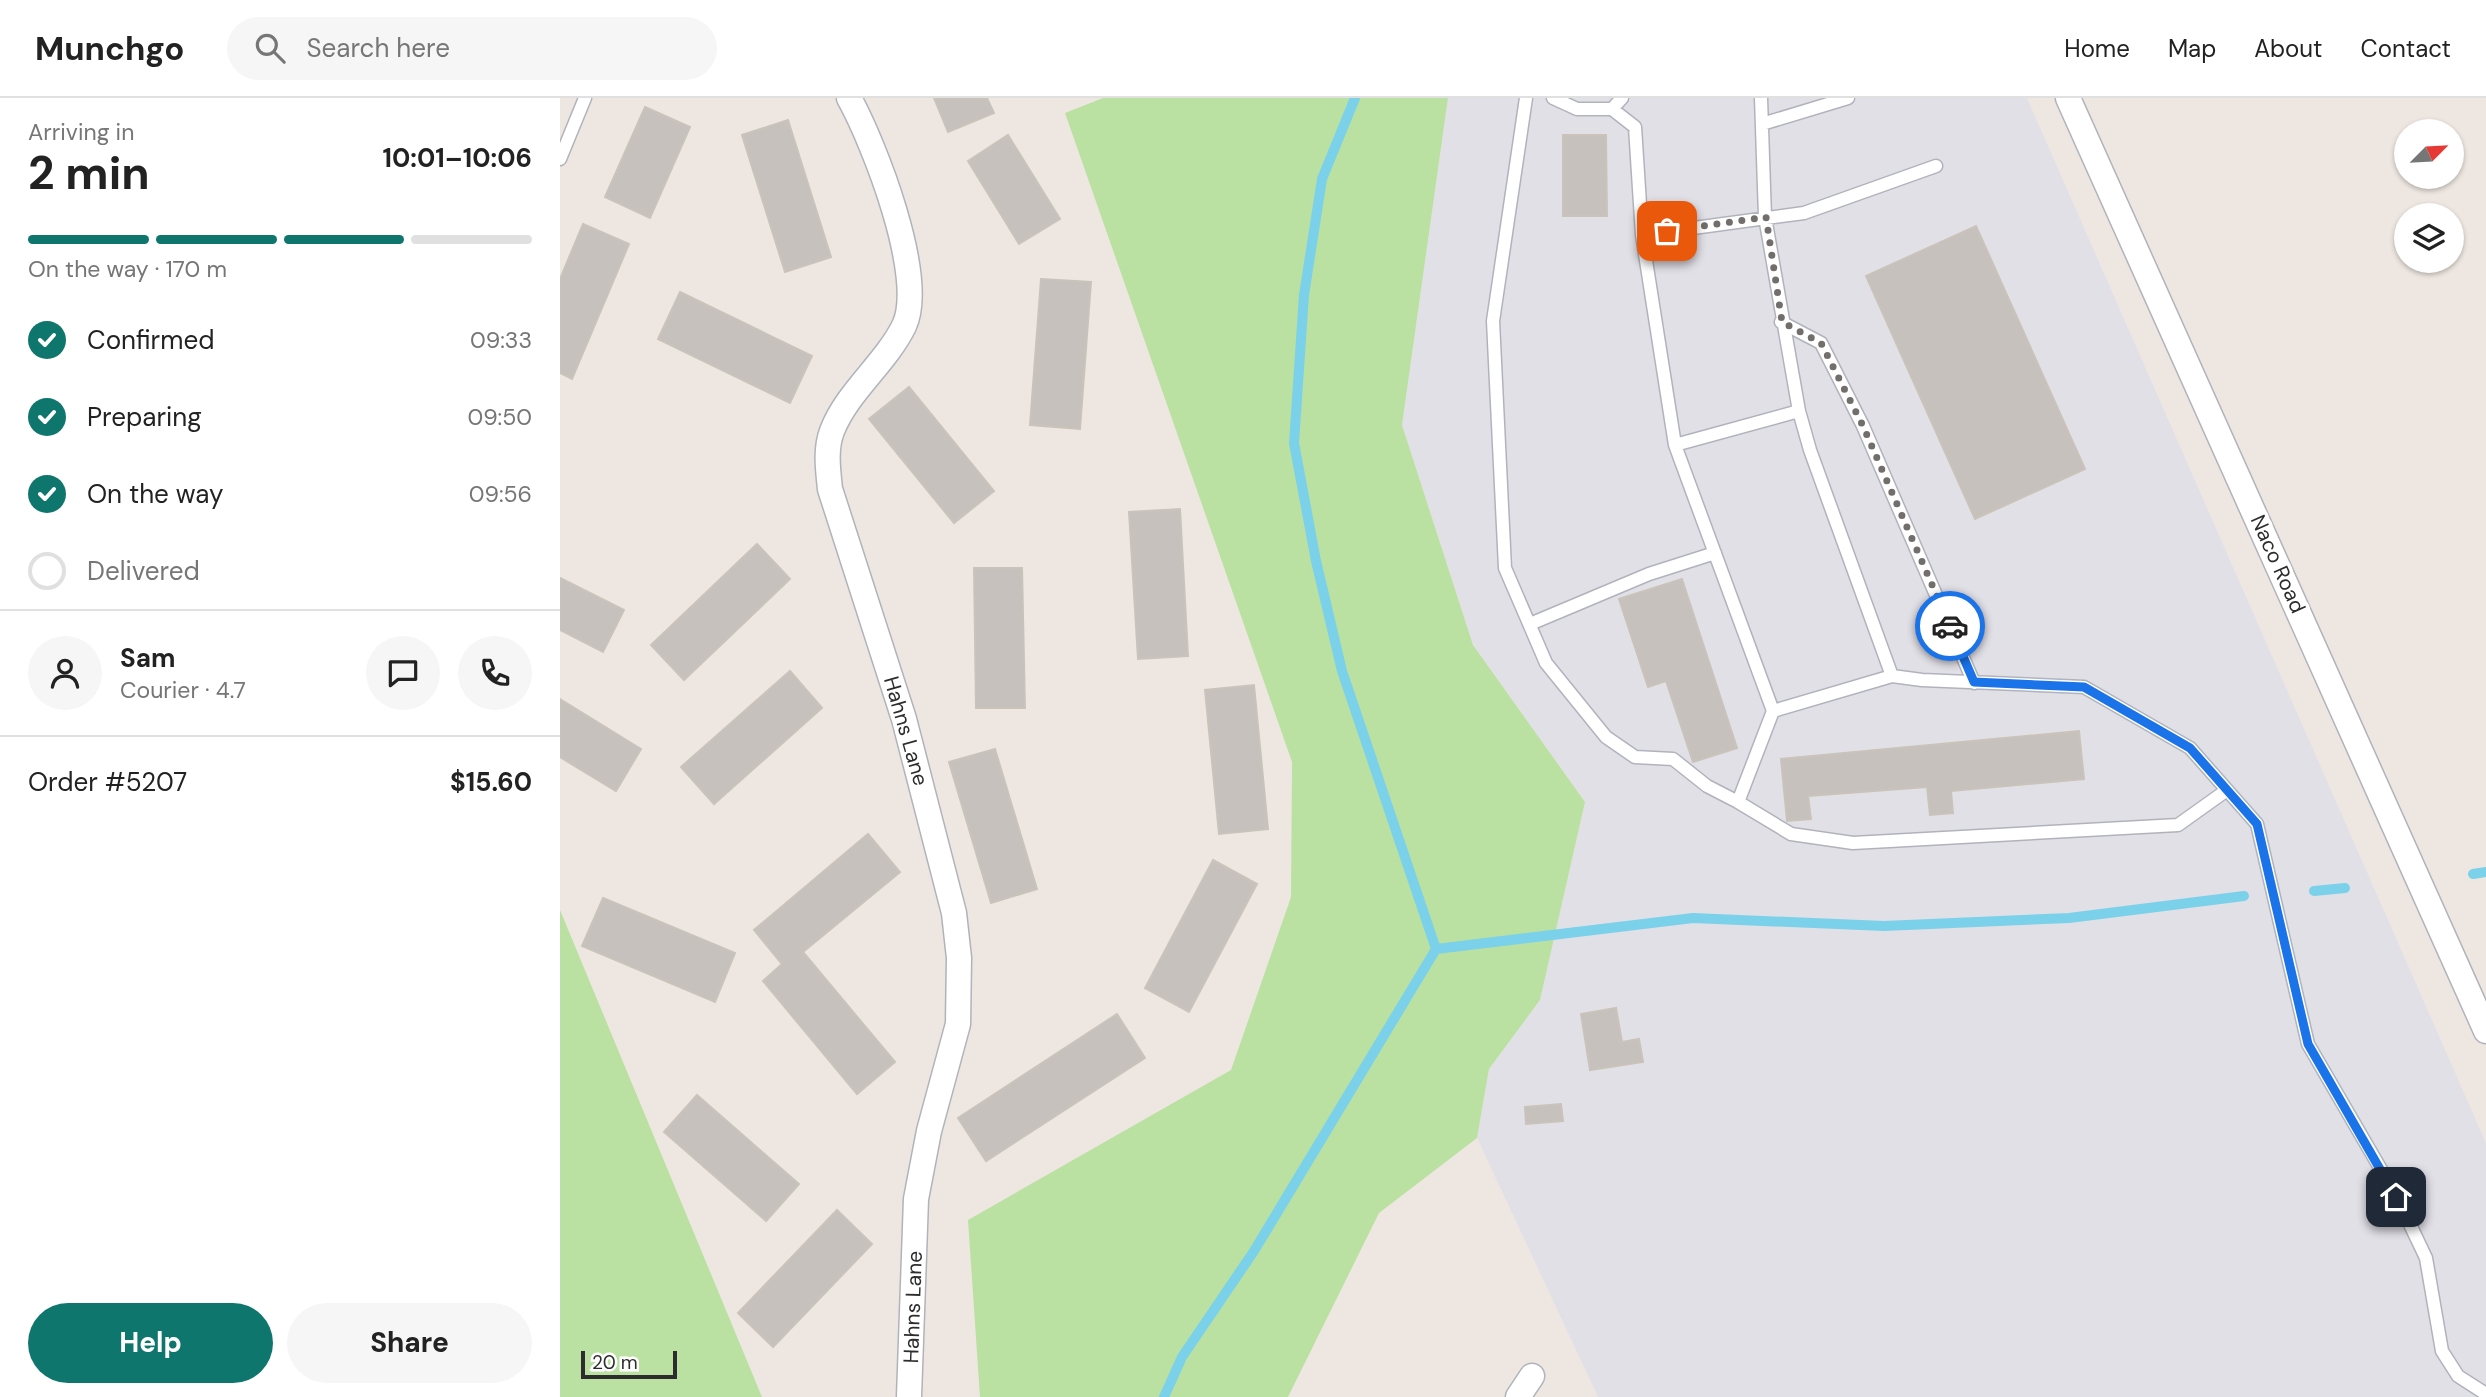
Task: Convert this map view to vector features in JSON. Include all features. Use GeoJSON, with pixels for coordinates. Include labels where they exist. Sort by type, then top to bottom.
{"type":"FeatureCollection","features":[{"type":"Feature","properties":{"kind":"street","name":"Hahns Lane"},"geometry":{"type":"LineString","coordinates":[[849,98],[882,173],[901,235],[911,285],[905,324],[832,431],[827,457],[830,489],[904,719],[954,913],[959,958],[958,1024],[949,1068],[929,1131],[916,1199],[909,1397]]}},
{"type":"Feature","properties":{"kind":"street","name":"Naco Road"},"geometry":{"type":"LineString","coordinates":[[2068,98],[2486,1031]]}},
{"type":"Feature","properties":{"kind":"street"},"geometry":{"type":"LineString","coordinates":[[1518,1397],[1532,1376]]}},
{"type":"Feature","properties":{"kind":"lane"},"geometry":{"type":"LineString","coordinates":[[560,159],[585,98]]}},
{"type":"Feature","properties":{"kind":"lane"},"geometry":{"type":"LineString","coordinates":[[1526,98],[1493,321],[1505,568],[1546,663],[1606,737],[1635,757],[1673,759],[1707,786],[1791,834],[1853,843],[2178,825],[2227,790]]}},
{"type":"Feature","properties":{"kind":"lane"},"geometry":{"type":"LineString","coordinates":[[1553,98],[1577,109],[1612,109],[1635,127],[1642,235],[1675,445],[1773,711],[1738,802]]}},
{"type":"Feature","properties":{"kind":"lane"},"geometry":{"type":"LineString","coordinates":[[1612,109],[1622,98]]}},
{"type":"Feature","properties":{"kind":"lane"},"geometry":{"type":"LineString","coordinates":[[1761,98],[1766,217],[1799,411],[1810,450],[1892,676]]}},
{"type":"Feature","properties":{"kind":"lane"},"geometry":{"type":"LineString","coordinates":[[1762,124],[1849,98]]}},
{"type":"Feature","properties":{"kind":"lane"},"geometry":{"type":"LineString","coordinates":[[1642,235],[1804,213],[1936,166]]}},
{"type":"Feature","properties":{"kind":"lane"},"geometry":{"type":"LineString","coordinates":[[1782,322],[1821,343],[1863,426],[1974,682]]}},
{"type":"Feature","properties":{"kind":"lane"},"geometry":{"type":"LineString","coordinates":[[1675,445],[1799,411]]}},
{"type":"Feature","properties":{"kind":"lane"},"geometry":{"type":"LineString","coordinates":[[1530,624],[1649,574],[1715,552]]}},
{"type":"Feature","properties":{"kind":"lane"},"geometry":{"type":"LineString","coordinates":[[1773,711],[1892,676],[2084,687],[2190,748],[2257,824],[2308,1044],[2396,1197],[2426,1258],[2442,1351],[2458,1376],[2486,1394]]}},
{"type":"Feature","properties":{"kind":"shaded area"},"geometry":{"type":"Polygon","coordinates":[[[1448,98],[2027,98],[2486,1143],[2486,1397],[1598,1397],[1477,1138],[1489,1069],[1540,1000],[1585,802],[1473,645],[1402,425],[1448,98]]]}},
{"type":"Feature","properties":{"kind":"green space"},"geometry":{"type":"Polygon","coordinates":[[[1103,98],[1448,98],[1402,425],[1473,645],[1585,802],[1540,1000],[1489,1069],[1477,1138],[1379,1213],[1288,1397],[980,1397],[968,1220],[1231,1070],[1291,897],[1292,762],[1065,113],[1103,98]]]}},
{"type":"Feature","properties":{"kind":"green space"},"geometry":{"type":"Polygon","coordinates":[[[560,910],[762,1397],[560,1397],[560,910]]]}},
{"type":"Feature","properties":{"kind":"building"},"geometry":{"type":"Polygon","coordinates":[[[934,98],[987,98],[994,113],[948,132],[934,98]]]}},
{"type":"Feature","properties":{"kind":"building"},"geometry":{"type":"Polygon","coordinates":[[[645,107],[690,127],[650,218],[605,197],[645,107]]]}},
{"type":"Feature","properties":{"kind":"building"},"geometry":{"type":"Polygon","coordinates":[[[788,120],[831,257],[785,272],[742,135],[788,120]]]}},
{"type":"Feature","properties":{"kind":"building"},"geometry":{"type":"Polygon","coordinates":[[[1008,135],[1060,219],[1019,244],[968,161],[1008,135]]]}},
{"type":"Feature","properties":{"kind":"building"},"geometry":{"type":"Polygon","coordinates":[[[1563,135],[1606,135],[1607,216],[1563,216],[1563,135]]]}},
{"type":"Feature","properties":{"kind":"building"},"geometry":{"type":"Polygon","coordinates":[[[583,224],[629,244],[572,379],[560,373],[560,279],[583,224]]]}},
{"type":"Feature","properties":{"kind":"building"},"geometry":{"type":"Polygon","coordinates":[[[1976,226],[2085,469],[1975,519],[1866,276],[1976,226]]]}},
{"type":"Feature","properties":{"kind":"building"},"geometry":{"type":"Polygon","coordinates":[[[1041,279],[1091,282],[1080,429],[1030,425],[1041,279]]]}},
{"type":"Feature","properties":{"kind":"building"},"geometry":{"type":"Polygon","coordinates":[[[680,292],[812,356],[790,403],[658,339],[680,292]]]}},
{"type":"Feature","properties":{"kind":"building"},"geometry":{"type":"Polygon","coordinates":[[[909,387],[994,491],[954,523],[869,419],[909,387]]]}},
{"type":"Feature","properties":{"kind":"building"},"geometry":{"type":"Polygon","coordinates":[[[1180,509],[1188,656],[1138,659],[1129,512],[1180,509]]]}},
{"type":"Feature","properties":{"kind":"building"},"geometry":{"type":"Polygon","coordinates":[[[757,544],[790,579],[684,680],[651,645],[757,544]]]}},
{"type":"Feature","properties":{"kind":"building"},"geometry":{"type":"Polygon","coordinates":[[[974,568],[1022,568],[1025,708],[976,708],[974,568]]]}},
{"type":"Feature","properties":{"kind":"building"},"geometry":{"type":"Polygon","coordinates":[[[560,578],[624,610],[603,652],[560,630],[560,578]]]}},
{"type":"Feature","properties":{"kind":"building"},"geometry":{"type":"Polygon","coordinates":[[[1682,579],[1737,748],[1693,762],[1666,681],[1648,687],[1619,599],[1682,579]]]}},
{"type":"Feature","properties":{"kind":"building"},"geometry":{"type":"Polygon","coordinates":[[[790,671],[822,708],[714,804],[681,767],[790,671]]]}},
{"type":"Feature","properties":{"kind":"building"},"geometry":{"type":"Polygon","coordinates":[[[1254,685],[1268,829],[1219,834],[1205,690],[1254,685]]]}},
{"type":"Feature","properties":{"kind":"building"},"geometry":{"type":"Polygon","coordinates":[[[560,699],[641,749],[616,791],[560,757],[560,699]]]}},
{"type":"Feature","properties":{"kind":"building"},"geometry":{"type":"Polygon","coordinates":[[[2079,731],[2084,779],[1951,791],[1953,813],[1930,815],[1927,787],[1808,796],[1811,819],[1787,821],[1781,759],[2079,731]]]}},
{"type":"Feature","properties":{"kind":"building"},"geometry":{"type":"Polygon","coordinates":[[[995,749],[1037,889],[991,903],[949,762],[995,749]]]}},
{"type":"Feature","properties":{"kind":"building"},"geometry":{"type":"Polygon","coordinates":[[[868,834],[900,872],[803,952],[895,1062],[857,1094],[763,981],[782,964],[754,930],[868,834]]]}},
{"type":"Feature","properties":{"kind":"building"},"geometry":{"type":"Polygon","coordinates":[[[1213,860],[1257,884],[1189,1012],[1145,988],[1213,860]]]}},
{"type":"Feature","properties":{"kind":"building"},"geometry":{"type":"Polygon","coordinates":[[[603,898],[735,953],[715,1002],[582,946],[603,898]]]}},
{"type":"Feature","properties":{"kind":"building"},"geometry":{"type":"Polygon","coordinates":[[[1616,1008],[1622,1042],[1639,1039],[1643,1062],[1590,1070],[1581,1014],[1616,1008]]]}},
{"type":"Feature","properties":{"kind":"building"},"geometry":{"type":"Polygon","coordinates":[[[1117,1014],[1145,1058],[986,1161],[958,1118],[1117,1014]]]}},
{"type":"Feature","properties":{"kind":"building"},"geometry":{"type":"Polygon","coordinates":[[[697,1095],[799,1184],[766,1221],[664,1132],[697,1095]]]}},
{"type":"Feature","properties":{"kind":"building"},"geometry":{"type":"Polygon","coordinates":[[[1561,1104],[1563,1121],[1526,1124],[1525,1107],[1561,1104]]]}},
{"type":"Feature","properties":{"kind":"building"},"geometry":{"type":"Polygon","coordinates":[[[837,1210],[872,1244],[773,1347],[738,1313],[837,1210]]]}},
{"type":"Feature","properties":{"kind":"waterway"},"geometry":{"type":"LineString","coordinates":[[1164,1397],[1182,1357],[1254,1251],[1436,949],[1342,671],[1316,561],[1294,443],[1304,295],[1322,179],[1355,98]]}},
{"type":"Feature","properties":{"kind":"waterway"},"geometry":{"type":"LineString","coordinates":[[2473,874],[2486,872]]}},
{"type":"Feature","properties":{"kind":"waterway"},"geometry":{"type":"LineString","coordinates":[[2314,891],[2345,888]]}},
{"type":"Feature","properties":{"kind":"waterway"},"geometry":{"type":"LineString","coordinates":[[1436,949],[1693,918],[1884,926],[2069,918],[2244,896]]}},
{"type":"Feature","properties":{"kind":"way so far"},"geometry":{"type":"LineString","coordinates":[[1667,231],[1766,217],[1782,322],[1821,343],[1863,426],[1950,626]]}},
{"type":"Feature","properties":{"kind":"route"},"geometry":{"type":"LineString","coordinates":[[1950,626],[1974,682],[2084,687],[2190,748],[2257,824],[2308,1044],[2396,1197]]}}]}
